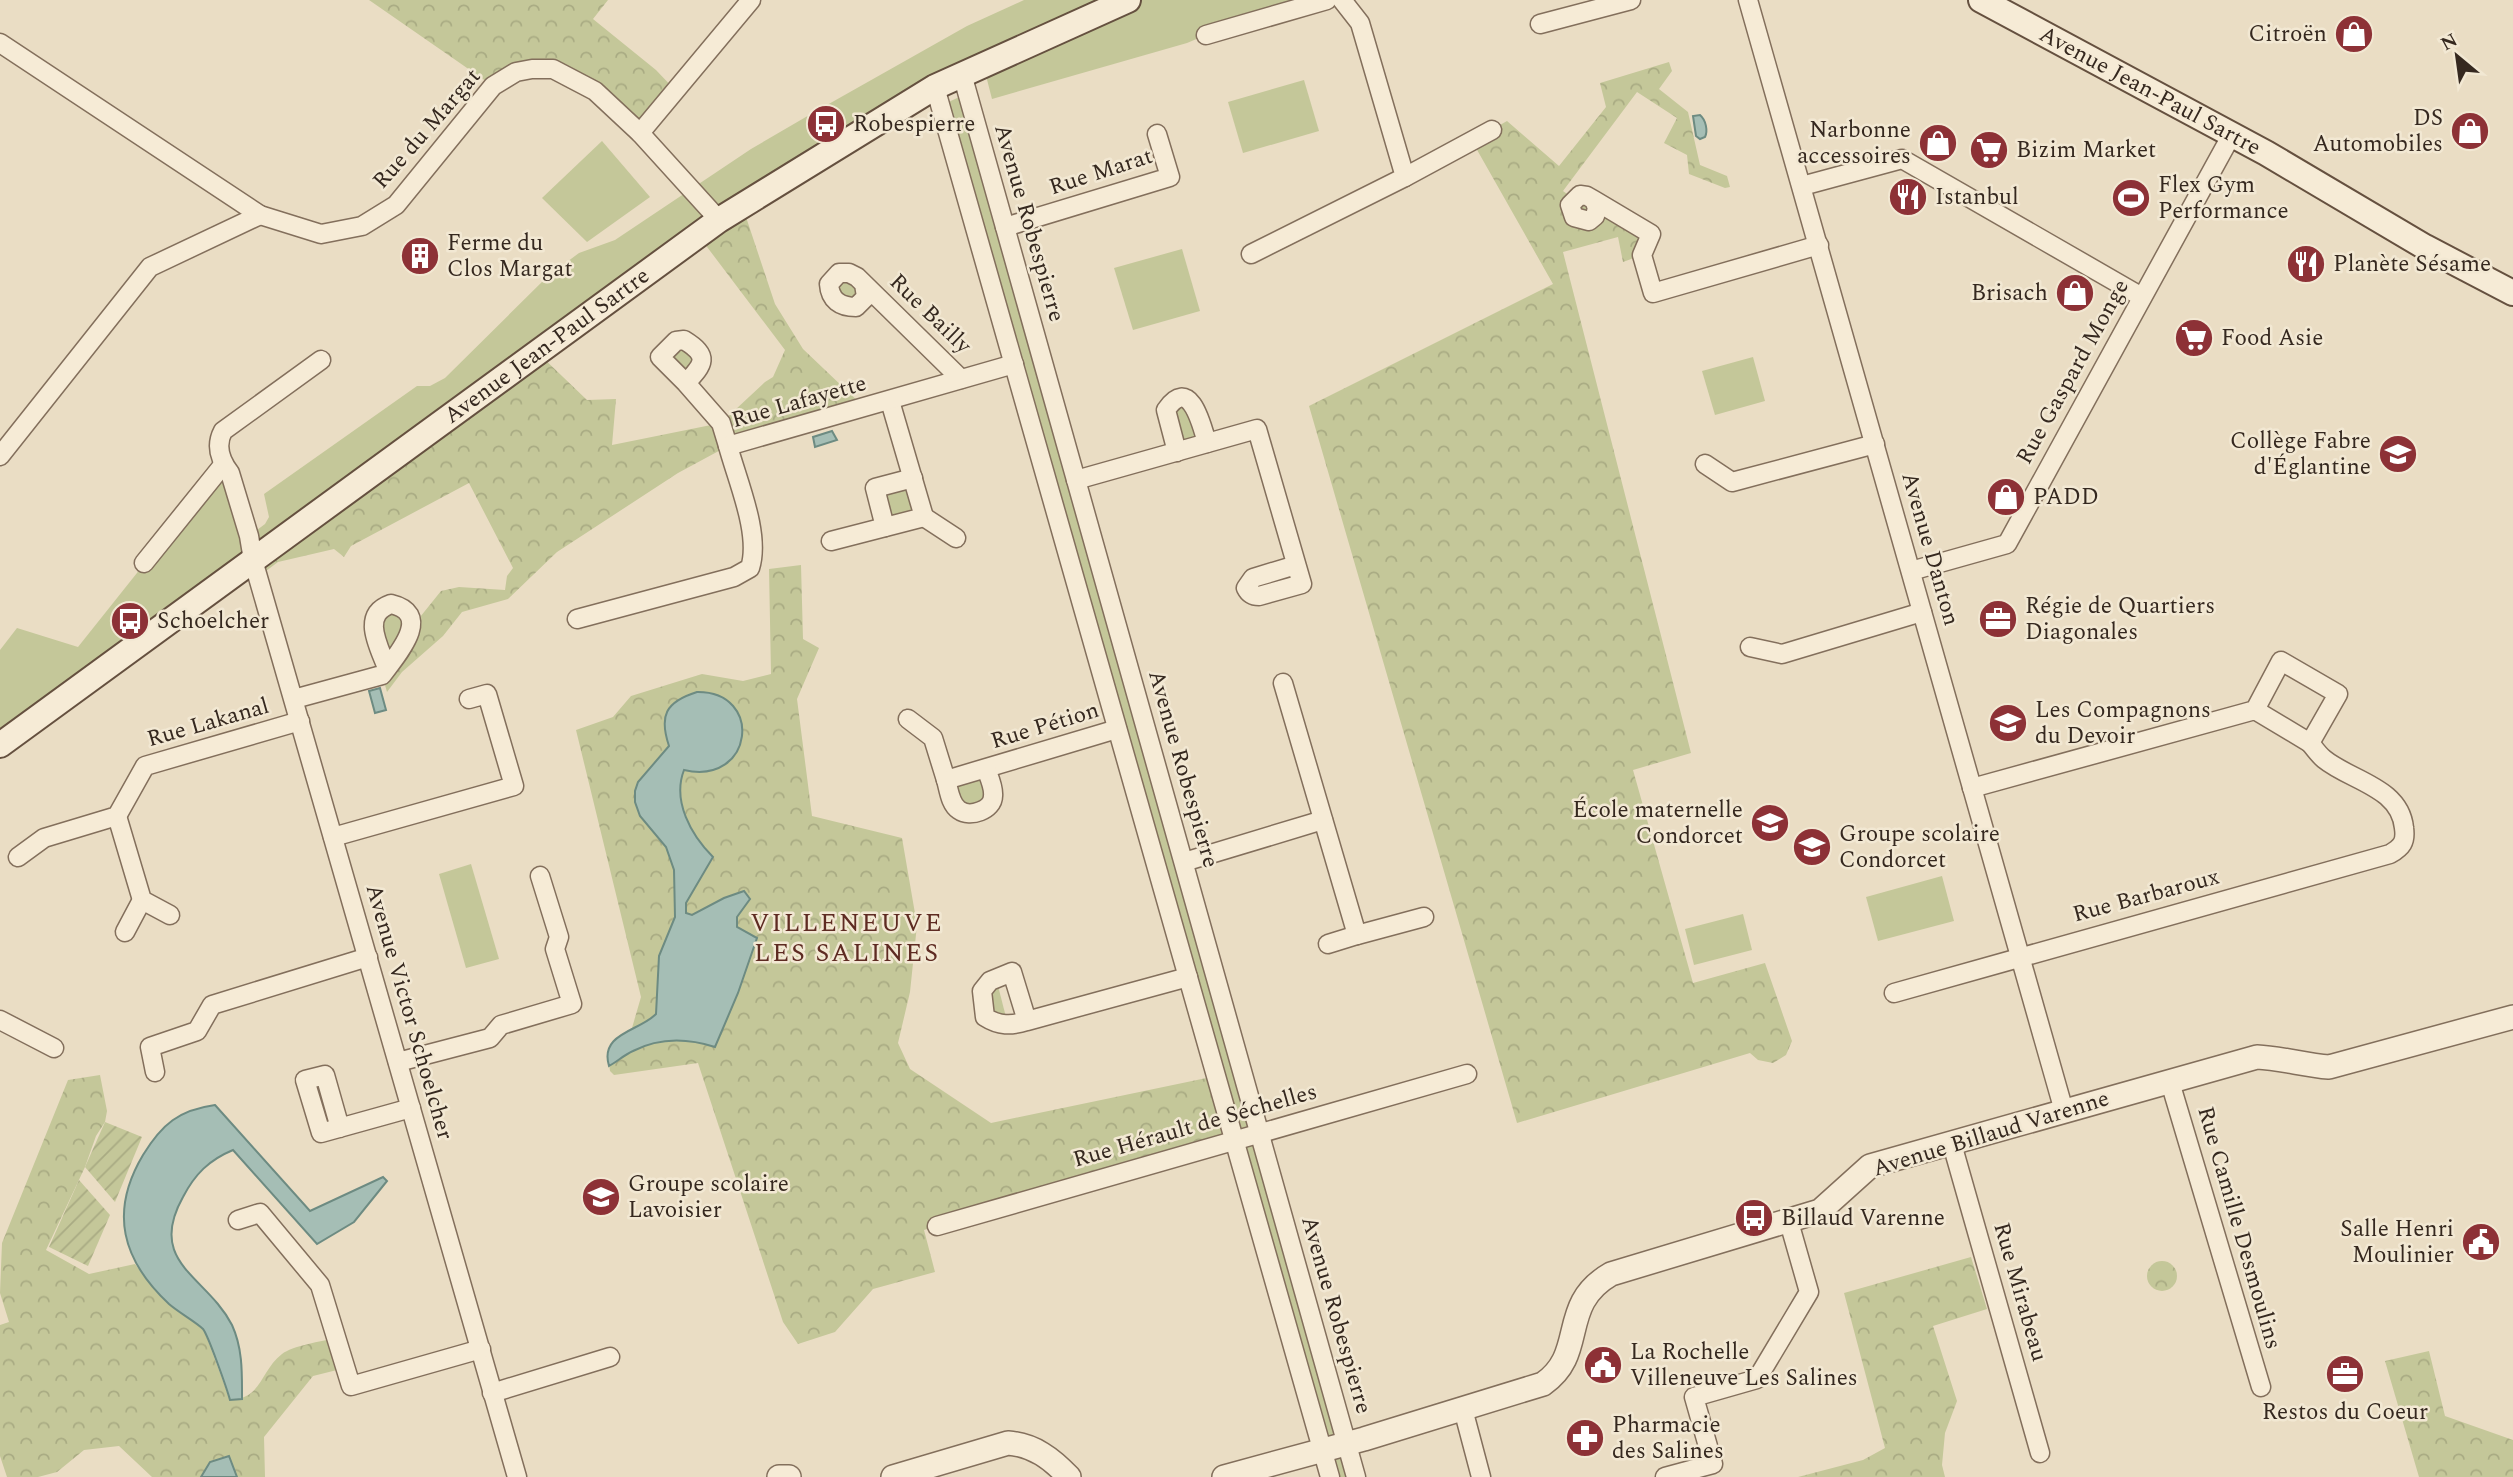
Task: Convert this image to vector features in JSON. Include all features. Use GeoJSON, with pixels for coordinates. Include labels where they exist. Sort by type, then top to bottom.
{"type":"FeatureCollection","features":[{"type":"Feature","properties":{"kind":"main road","name":"Avenue Jean-Paul Sartre"},"geometry":{"type":"LineString","coordinates":[[0,745],[719,219],[935,87],[1128,0]]}},
{"type":"Feature","properties":{"kind":"main road","name":"Avenue Jean-Paul Sartre"},"geometry":{"type":"LineString","coordinates":[[1981,0],[2266,153],[2509,294]]}},
{"type":"Feature","properties":{"kind":"street"},"geometry":{"type":"LineString","coordinates":[[640,133],[751,0]]}},
{"type":"Feature","properties":{"kind":"street"},"geometry":{"type":"LineString","coordinates":[[1206,35],[1327,0]]}},
{"type":"Feature","properties":{"kind":"street"},"geometry":{"type":"LineString","coordinates":[[1342,0],[1360,23],[1405,177]]}},
{"type":"Feature","properties":{"kind":"street"},"geometry":{"type":"LineString","coordinates":[[1540,24],[1631,0]]}},
{"type":"Feature","properties":{"kind":"street","name":"Avenue Danton"},"geometry":{"type":"LineString","coordinates":[[1748,0],[2064,1111]]}},
{"type":"Feature","properties":{"kind":"street","name":"Rue du Margat"},"geometry":{"type":"LineString","coordinates":[[0,43],[260,215],[321,234],[362,226],[397,205],[493,86],[516,72],[531,69],[553,69],[595,91],[640,133],[719,219]]}},
{"type":"Feature","properties":{"kind":"street","name":"Avenue Robespierre"},"geometry":{"type":"LineString","coordinates":[[962,74],[1356,1477]]}},
{"type":"Feature","properties":{"kind":"street"},"geometry":{"type":"LineString","coordinates":[[935,87],[1330,1477]]}},
{"type":"Feature","properties":{"kind":"street"},"geometry":{"type":"LineString","coordinates":[[1251,254],[1492,130]]}},
{"type":"Feature","properties":{"kind":"street","name":"Rue Marat"},"geometry":{"type":"LineString","coordinates":[[1005,227],[1170,177],[1157,134]]}},
{"type":"Feature","properties":{"kind":"street","name":"Rue Gaspard Monge"},"geometry":{"type":"LineString","coordinates":[[1911,571],[2007,544],[2231,136]]}},
{"type":"Feature","properties":{"kind":"street"},"geometry":{"type":"LineString","coordinates":[[1802,186],[1902,159],[2142,297]]}},
{"type":"Feature","properties":{"kind":"street"},"geometry":{"type":"LineString","coordinates":[[1594,200],[1651,234],[1642,255],[1653,293],[1819,245]]}},
{"type":"Feature","properties":{"kind":"street"},"geometry":{"type":"LineString","coordinates":[[0,456],[150,267],[260,215]]}},
{"type":"Feature","properties":{"kind":"street","name":"Rue Bailly"},"geometry":{"type":"LineString","coordinates":[[864,284],[961,379]]}},
{"type":"Feature","properties":{"kind":"street"},"geometry":{"type":"LineString","coordinates":[[144,563],[223,465],[218,450],[223,431],[321,360]]}},
{"type":"Feature","properties":{"kind":"street","name":"Rue Lafayette"},"geometry":{"type":"LineString","coordinates":[[577,619],[734,577],[750,568],[753,544],[751,528],[734,445],[1014,364]]}},
{"type":"Feature","properties":{"kind":"street"},"geometry":{"type":"LineString","coordinates":[[686,383],[721,424],[734,445]]}},
{"type":"Feature","properties":{"kind":"street"},"geometry":{"type":"LineString","coordinates":[[1177,452],[1166,410],[1171,402],[1181,398],[1190,400],[1197,409],[1208,443]]}},
{"type":"Feature","properties":{"kind":"street"},"geometry":{"type":"LineString","coordinates":[[890,401],[925,517],[956,538]]}},
{"type":"Feature","properties":{"kind":"street"},"geometry":{"type":"LineString","coordinates":[[1076,480],[1257,429],[1296,565]]}},
{"type":"Feature","properties":{"kind":"street"},"geometry":{"type":"LineString","coordinates":[[1705,464],[1732,482],[1875,444]]}},
{"type":"Feature","properties":{"kind":"street","name":"Avenue Victor Schoelcher"},"geometry":{"type":"LineString","coordinates":[[223,465],[230,473],[249,536],[253,561],[517,1477]]}},
{"type":"Feature","properties":{"kind":"street"},"geometry":{"type":"LineString","coordinates":[[885,527],[875,488],[913,478]]}},
{"type":"Feature","properties":{"kind":"street"},"geometry":{"type":"LineString","coordinates":[[831,541],[925,517]]}},
{"type":"Feature","properties":{"kind":"street"},"geometry":{"type":"LineString","coordinates":[[1750,647],[1782,654],[1923,612]]}},
{"type":"Feature","properties":{"kind":"street"},"geometry":{"type":"LineString","coordinates":[[1972,788],[2255,710],[2281,661],[2338,694],[2309,743],[2255,710]]}},
{"type":"Feature","properties":{"kind":"street"},"geometry":{"type":"LineString","coordinates":[[294,699],[382,675],[387,668]]}},
{"type":"Feature","properties":{"kind":"street"},"geometry":{"type":"LineString","coordinates":[[1283,683],[1357,935]]}},
{"type":"Feature","properties":{"kind":"street"},"geometry":{"type":"LineString","coordinates":[[333,837],[514,786],[487,694],[469,699]]}},
{"type":"Feature","properties":{"kind":"street","name":"Rue Pétion"},"geometry":{"type":"LineString","coordinates":[[908,719],[933,738],[955,807],[967,814],[990,805],[993,800],[986,769]]}},
{"type":"Feature","properties":{"kind":"street","name":"Rue Lakanal"},"geometry":{"type":"LineString","coordinates":[[117,816],[145,766],[300,721]]}},
{"type":"Feature","properties":{"kind":"street","name":"Rue Pétion"},"geometry":{"type":"LineString","coordinates":[[946,780],[1117,729]]}},
{"type":"Feature","properties":{"kind":"street","name":"Rue Barbaroux"},"geometry":{"type":"LineString","coordinates":[[1894,993],[2390,855],[2401,847],[2406,839],[2403,817],[2392,799],[2324,759],[2309,743]]}},
{"type":"Feature","properties":{"kind":"street"},"geometry":{"type":"LineString","coordinates":[[18,857],[44,838],[117,816],[142,900],[125,932]]}},
{"type":"Feature","properties":{"kind":"street"},"geometry":{"type":"LineString","coordinates":[[1184,862],[1323,820]]}},
{"type":"Feature","properties":{"kind":"street"},"geometry":{"type":"LineString","coordinates":[[398,1062],[490,1038],[500,1025],[572,1004],[555,949],[559,937],[540,876]]}},
{"type":"Feature","properties":{"kind":"street"},"geometry":{"type":"LineString","coordinates":[[142,900],[170,915]]}},
{"type":"Feature","properties":{"kind":"street"},"geometry":{"type":"LineString","coordinates":[[1328,944],[1424,916]]}},
{"type":"Feature","properties":{"kind":"street"},"geometry":{"type":"LineString","coordinates":[[155,1072],[150,1047],[197,1031],[212,1005],[368,957]]}},
{"type":"Feature","properties":{"kind":"street"},"geometry":{"type":"LineString","coordinates":[[1027,1021],[1188,977]]}},
{"type":"Feature","properties":{"kind":"street","name":"Avenue Billaud Varenne"},"geometry":{"type":"LineString","coordinates":[[1224,1477],[1530,1389],[1555,1376],[1565,1362],[1577,1312],[1586,1294],[1597,1282],[1611,1274],[1820,1211],[1870,1166],[2257,1057],[2329,1067],[2513,1017]]}},
{"type":"Feature","properties":{"kind":"street"},"geometry":{"type":"LineString","coordinates":[[0,1020],[54,1048]]}},
{"type":"Feature","properties":{"kind":"street","name":"Rue Hérault de Séchelles"},"geometry":{"type":"LineString","coordinates":[[937,1226],[1467,1074]]}},
{"type":"Feature","properties":{"kind":"street","name":"Rue Camille Desmoulins"},"geometry":{"type":"LineString","coordinates":[[2170,1082],[2261,1387]]}},
{"type":"Feature","properties":{"kind":"street"},"geometry":{"type":"LineString","coordinates":[[340,1128],[411,1108]]}},
{"type":"Feature","properties":{"kind":"street","name":"Rue Mirabeau"},"geometry":{"type":"LineString","coordinates":[[1952,1144],[2040,1453]]}},
{"type":"Feature","properties":{"kind":"street"},"geometry":{"type":"LineString","coordinates":[[238,1220],[260,1213],[320,1285],[351,1386],[481,1349]]}},
{"type":"Feature","properties":{"kind":"street"},"geometry":{"type":"LineString","coordinates":[[1665,1477],[1713,1464],[1694,1397],[1757,1379],[1810,1292],[1789,1222]]}},
{"type":"Feature","properties":{"kind":"street"},"geometry":{"type":"LineString","coordinates":[[492,1393],[610,1357]]}},
{"type":"Feature","properties":{"kind":"street"},"geometry":{"type":"LineString","coordinates":[[1463,1409],[1482,1477]]}},
{"type":"Feature","properties":{"kind":"street"},"geometry":{"type":"LineString","coordinates":[[893,1477],[1009,1443],[1025,1444],[1053,1460],[1069,1477]]}},
{"type":"Feature","properties":{"kind":"street"},"geometry":{"type":"LineString","coordinates":[[779,1477],[789,1477]]}},
{"type":"Feature","properties":{"kind":"green space"},"geometry":{"type":"Polygon","coordinates":[[[369,0],[608,0],[593,19],[656,70],[676,91],[640,133],[553,69],[493,86],[369,0]]]}},
{"type":"Feature","properties":{"kind":"green space"},"geometry":{"type":"Polygon","coordinates":[[[1024,0],[1327,0],[992,99],[983,64],[719,220],[0,745],[0,650],[17,628],[78,647],[223,465],[249,536],[265,524],[269,517],[264,494],[417,386],[430,386],[445,378],[548,276],[579,253],[615,240],[751,149],[967,26],[1024,0]]]}},
{"type":"Feature","properties":{"kind":"green space"},"geometry":{"type":"Polygon","coordinates":[[[1669,62],[1672,71],[1659,89],[1688,112],[1700,165],[1727,176],[1730,187],[1725,188],[1689,174],[1687,155],[1664,143],[1677,118],[1637,92],[1563,191],[1574,199],[1651,234],[1642,255],[1623,262],[1618,237],[1563,252],[1691,753],[1633,770],[1693,983],[1765,963],[1792,1041],[1786,1055],[1773,1063],[1758,1060],[1750,1053],[1517,1123],[1309,406],[1553,284],[1472,141],[1507,121],[1559,166],[1606,107],[1600,83],[1669,62]]]}},
{"type":"Feature","properties":{"kind":"green space"},"geometry":{"type":"Polygon","coordinates":[[[1304,80],[1319,131],[1243,153],[1228,102],[1304,80]]]}},
{"type":"Feature","properties":{"kind":"green space"},"geometry":{"type":"Polygon","coordinates":[[[968,93],[1356,1477],[1330,1477],[940,106],[968,93]]]}},
{"type":"Feature","properties":{"kind":"green space"},"geometry":{"type":"Polygon","coordinates":[[[602,141],[650,197],[587,242],[542,198],[602,141]]]}},
{"type":"Feature","properties":{"kind":"green space"},"geometry":{"type":"Polygon","coordinates":[[[742,205],[775,304],[803,349],[865,408],[728,446],[678,473],[557,552],[508,599],[462,612],[443,636],[402,672],[387,692],[382,675],[412,627],[441,591],[459,587],[505,590],[507,576],[513,568],[469,483],[351,546],[344,557],[334,549],[278,562],[262,574],[253,560],[538,353],[587,400],[616,399],[612,445],[721,423],[773,377],[785,350],[698,235],[742,205]]]}},
{"type":"Feature","properties":{"kind":"green space"},"geometry":{"type":"Polygon","coordinates":[[[1182,249],[1200,311],[1133,330],[1114,268],[1182,249]]]}},
{"type":"Feature","properties":{"kind":"green space"},"geometry":{"type":"Polygon","coordinates":[[[839,273],[864,284],[856,307],[830,294],[839,273]]]}},
{"type":"Feature","properties":{"kind":"green space"},"geometry":{"type":"Polygon","coordinates":[[[676,341],[700,353],[686,383],[660,357],[676,341]]]}},
{"type":"Feature","properties":{"kind":"green space"},"geometry":{"type":"Polygon","coordinates":[[[1753,357],[1765,401],[1715,415],[1702,371],[1753,357]]]}},
{"type":"Feature","properties":{"kind":"green space"},"geometry":{"type":"Polygon","coordinates":[[[1181,398],[1207,443],[1177,452],[1171,402],[1181,398]]]}},
{"type":"Feature","properties":{"kind":"green space"},"geometry":{"type":"Polygon","coordinates":[[[913,478],[924,517],[885,527],[875,488],[913,478]]]}},
{"type":"Feature","properties":{"kind":"green space"},"geometry":{"type":"Polygon","coordinates":[[[801,565],[803,639],[819,648],[797,699],[812,816],[902,838],[917,925],[910,992],[898,1043],[910,1069],[991,1123],[1216,1076],[1233,1135],[924,1230],[935,1272],[873,1289],[835,1332],[798,1344],[783,1322],[698,1063],[614,1075],[610,1071],[609,1056],[612,1045],[632,1028],[641,997],[576,730],[613,717],[631,696],[702,674],[743,681],[771,674],[769,569],[801,565]]]}},
{"type":"Feature","properties":{"kind":"green space"},"geometry":{"type":"Polygon","coordinates":[[[380,608],[412,617],[387,668],[380,608]]]}},
{"type":"Feature","properties":{"kind":"green space"},"geometry":{"type":"Polygon","coordinates":[[[986,769],[994,793],[967,814],[946,780],[986,769]]]}},
{"type":"Feature","properties":{"kind":"green space"},"geometry":{"type":"Polygon","coordinates":[[[471,864],[499,959],[466,968],[439,874],[471,864]]]}},
{"type":"Feature","properties":{"kind":"green space"},"geometry":{"type":"Polygon","coordinates":[[[1942,876],[1954,921],[1878,941],[1866,897],[1942,876]]]}},
{"type":"Feature","properties":{"kind":"green space"},"geometry":{"type":"Polygon","coordinates":[[[1743,914],[1752,950],[1694,965],[1685,929],[1743,914]]]}},
{"type":"Feature","properties":{"kind":"green space"},"geometry":{"type":"Polygon","coordinates":[[[996,978],[1008,1025],[985,1017],[990,981],[996,978]]]}},
{"type":"Feature","properties":{"kind":"green space"},"geometry":{"type":"Polygon","coordinates":[[[100,1075],[107,1111],[105,1122],[96,1136],[85,1167],[46,1250],[89,1274],[135,1264],[151,1285],[204,1330],[230,1400],[249,1395],[275,1361],[287,1351],[336,1338],[345,1368],[313,1376],[264,1437],[265,1477],[152,1477],[119,1446],[84,1450],[57,1472],[38,1477],[7,1477],[0,1456],[0,1325],[9,1322],[0,1293],[2,1243],[68,1080],[100,1075]]]}},
{"type":"Feature","properties":{"kind":"green space"},"geometry":{"type":"Polygon","coordinates":[[[105,1122],[142,1137],[115,1202],[85,1167],[105,1122]]]}},
{"type":"Feature","properties":{"kind":"green space"},"geometry":{"type":"Polygon","coordinates":[[[79,1180],[110,1215],[88,1266],[49,1247],[79,1180]]]}},
{"type":"Feature","properties":{"kind":"green space"},"geometry":{"type":"Polygon","coordinates":[[[1971,1257],[1987,1309],[1933,1326],[1957,1401],[1945,1433],[1942,1465],[1945,1477],[1798,1477],[1863,1460],[1885,1448],[1844,1293],[1971,1257]]]}},
{"type":"Feature","properties":{"kind":"green space"},"geometry":{"type":"Polygon","coordinates":[[[2162,1261],[2173,1265],[2177,1276],[2173,1287],[2162,1291],[2151,1287],[2147,1276],[2151,1265],[2162,1261]]]}},
{"type":"Feature","properties":{"kind":"green space"},"geometry":{"type":"Polygon","coordinates":[[[2429,1351],[2445,1416],[2513,1440],[2513,1477],[2419,1477],[2385,1361],[2429,1351]]]}},
{"type":"Feature","properties":{"kind":"water"},"geometry":{"type":"Polygon","coordinates":[[[1700,115],[1706,132],[1705,137],[1700,139],[1696,136],[1693,116],[1700,115]]]}},
{"type":"Feature","properties":{"kind":"water"},"geometry":{"type":"Polygon","coordinates":[[[832,431],[837,440],[815,447],[813,437],[832,431]]]}},
{"type":"Feature","properties":{"kind":"water"},"geometry":{"type":"Polygon","coordinates":[[[380,688],[386,710],[375,713],[369,691],[380,688]]]}},
{"type":"Feature","properties":{"kind":"water"},"geometry":{"type":"Polygon","coordinates":[[[697,692],[719,696],[733,706],[741,720],[742,737],[737,752],[725,764],[707,771],[684,770],[680,794],[686,817],[713,857],[686,903],[686,913],[692,915],[744,891],[750,899],[737,917],[737,927],[757,938],[715,1047],[694,1042],[663,1041],[643,1046],[609,1066],[607,1055],[615,1040],[656,1014],[659,956],[675,917],[674,870],[666,847],[640,816],[635,802],[635,791],[638,782],[669,746],[665,726],[667,712],[678,700],[697,692]]]}},
{"type":"Feature","properties":{"kind":"water"},"geometry":{"type":"Polygon","coordinates":[[[215,1105],[310,1211],[383,1177],[387,1181],[354,1222],[317,1244],[233,1150],[210,1163],[192,1181],[173,1219],[172,1238],[176,1254],[184,1267],[221,1308],[236,1334],[241,1362],[242,1399],[230,1400],[203,1329],[169,1304],[140,1270],[131,1253],[124,1216],[132,1176],[157,1135],[181,1115],[215,1105]]]}},
{"type":"Feature","properties":{"kind":"water"},"geometry":{"type":"Polygon","coordinates":[[[229,1456],[237,1477],[201,1477],[210,1462],[229,1456]]]}},
{"type":"Feature","properties":{"kind":"place","name":"Citroën"},"geometry":{"type":"Point","coordinates":[2354,34]}},
{"type":"Feature","properties":{"kind":"place","name":"Robespierre"},"geometry":{"type":"Point","coordinates":[826,124]}},
{"type":"Feature","properties":{"kind":"place","name":"DS Automobiles"},"geometry":{"type":"Point","coordinates":[2470,131]}},
{"type":"Feature","properties":{"kind":"place","name":"Narbonne accessoires"},"geometry":{"type":"Point","coordinates":[1938,143]}},
{"type":"Feature","properties":{"kind":"place","name":"Bizim Market"},"geometry":{"type":"Point","coordinates":[1989,150]}},
{"type":"Feature","properties":{"kind":"place","name":"Istanbul"},"geometry":{"type":"Point","coordinates":[1908,197]}},
{"type":"Feature","properties":{"kind":"place","name":"Flex Gym Performance"},"geometry":{"type":"Point","coordinates":[2131,198]}},
{"type":"Feature","properties":{"kind":"place","name":"Ferme du Clos Margat"},"geometry":{"type":"Point","coordinates":[420,256]}},
{"type":"Feature","properties":{"kind":"place","name":"Planète Sésame"},"geometry":{"type":"Point","coordinates":[2306,264]}},
{"type":"Feature","properties":{"kind":"place","name":"Brisach"},"geometry":{"type":"Point","coordinates":[2075,293]}},
{"type":"Feature","properties":{"kind":"place","name":"Food Asie"},"geometry":{"type":"Point","coordinates":[2194,338]}},
{"type":"Feature","properties":{"kind":"place","name":"Collège Fabre d'Églantine"},"geometry":{"type":"Point","coordinates":[2398,454]}},
{"type":"Feature","properties":{"kind":"place","name":"PADD"},"geometry":{"type":"Point","coordinates":[2006,497]}},
{"type":"Feature","properties":{"kind":"place","name":"Régie de Quartiers Diagonales"},"geometry":{"type":"Point","coordinates":[1998,619]}},
{"type":"Feature","properties":{"kind":"place","name":"Schoelcher"},"geometry":{"type":"Point","coordinates":[130,621]}},
{"type":"Feature","properties":{"kind":"place","name":"Les Compagnons du Devoir"},"geometry":{"type":"Point","coordinates":[2008,723]}},
{"type":"Feature","properties":{"kind":"place","name":"École maternelle Condorcet"},"geometry":{"type":"Point","coordinates":[1770,823]}},
{"type":"Feature","properties":{"kind":"place","name":"Groupe scolaire Condorcet"},"geometry":{"type":"Point","coordinates":[1812,847]}},
{"type":"Feature","properties":{"kind":"place","name":"Groupe scolaire Lavoisier"},"geometry":{"type":"Point","coordinates":[601,1197]}},
{"type":"Feature","properties":{"kind":"place","name":"Billaud Varenne"},"geometry":{"type":"Point","coordinates":[1754,1218]}},
{"type":"Feature","properties":{"kind":"place","name":"Salle Henri Moulinier"},"geometry":{"type":"Point","coordinates":[2481,1242]}},
{"type":"Feature","properties":{"kind":"place","name":"La Rochelle Villeneuve Les Salines"},"geometry":{"type":"Point","coordinates":[1603,1365]}},
{"type":"Feature","properties":{"kind":"place","name":"Restos du Coeur"},"geometry":{"type":"Point","coordinates":[2345,1374]}},
{"type":"Feature","properties":{"kind":"place","name":"Pharmacie des Salines"},"geometry":{"type":"Point","coordinates":[1585,1438]}},
{"type":"Feature","properties":{"kind":"district","name":"VILLENEUVE LES SALINES"},"geometry":{"type":"Point","coordinates":[847,938]}}]}
